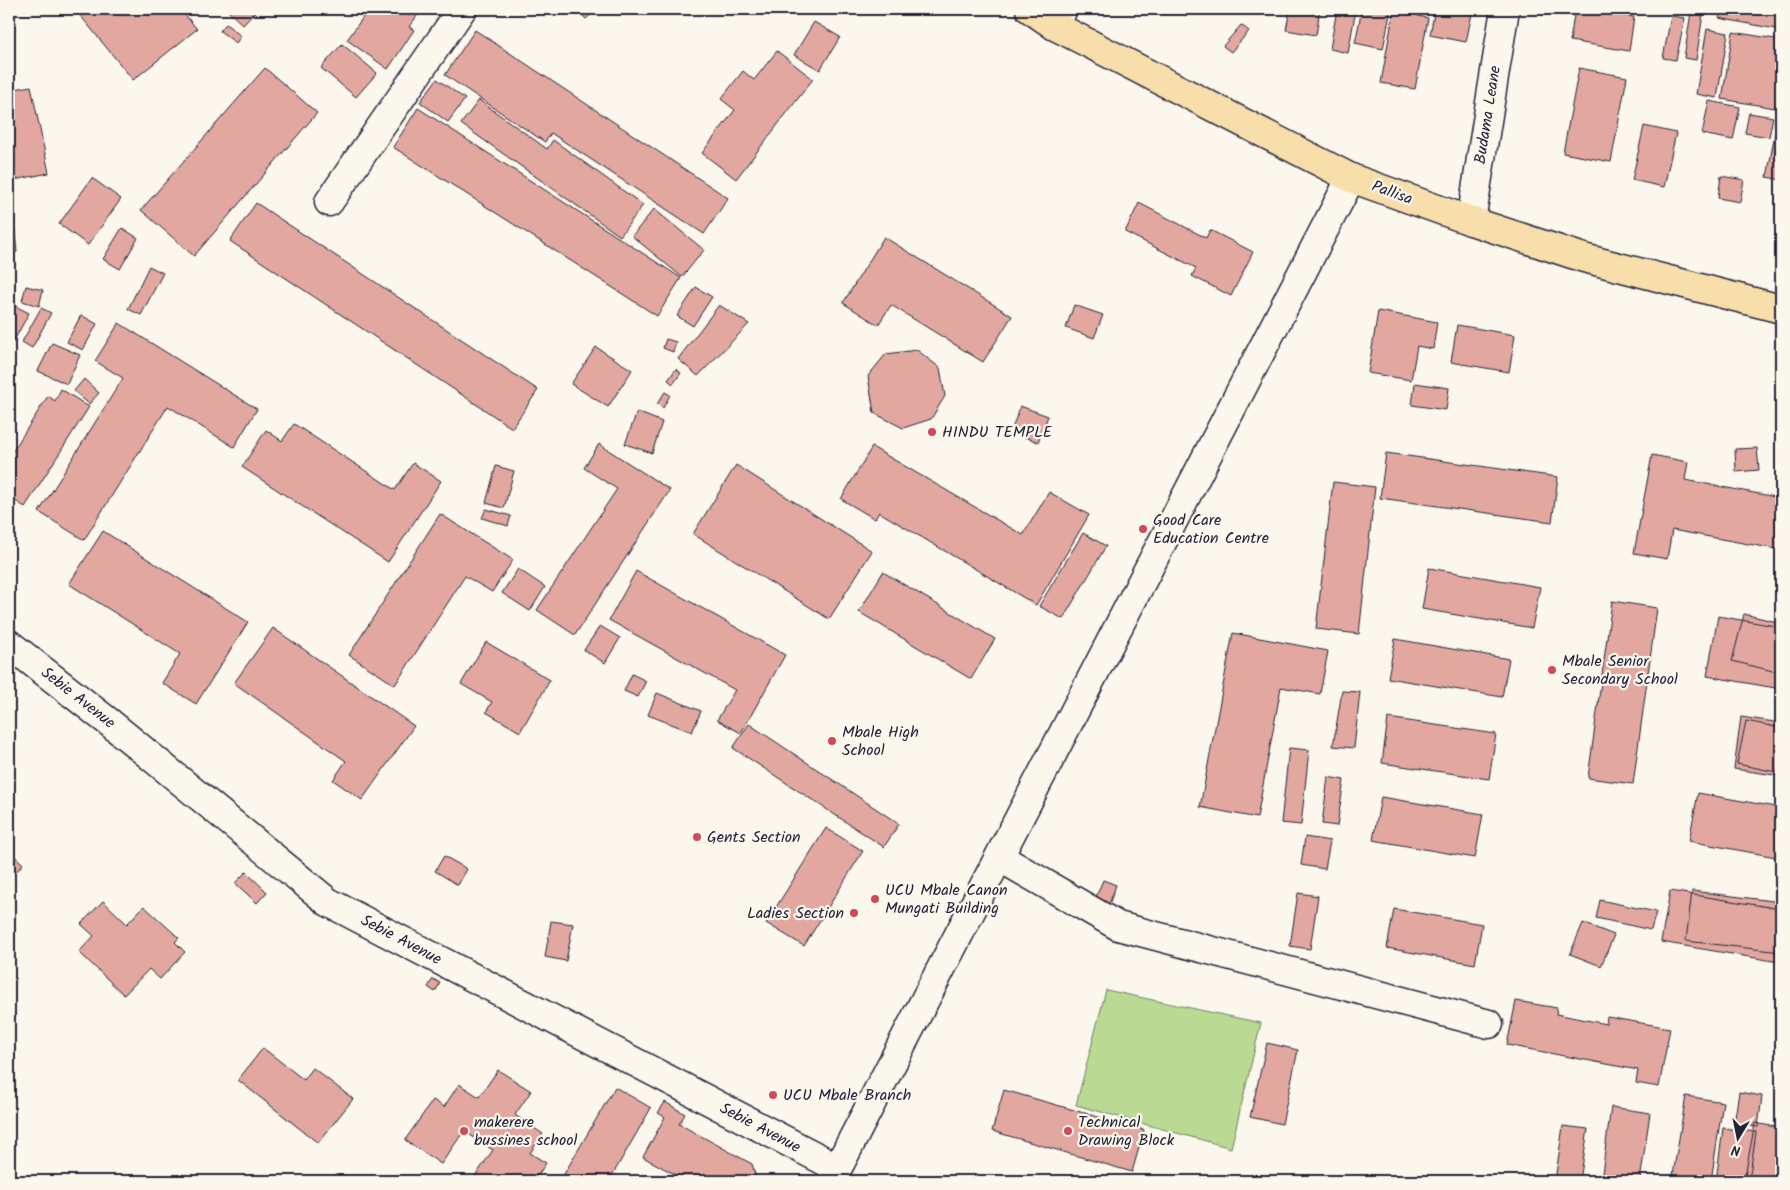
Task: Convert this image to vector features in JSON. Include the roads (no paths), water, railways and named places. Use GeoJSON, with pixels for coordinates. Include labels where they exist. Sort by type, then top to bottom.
{"type":"FeatureCollection","features":[{"type":"Feature","properties":{"kind":"main road","name":"Pallisa"},"geometry":{"type":"LineString","coordinates":[[1030,9],[1059,17],[1351,178],[1471,221],[1584,258],[1781,309]]}},
{"type":"Feature","properties":{"kind":"street"},"geometry":{"type":"LineString","coordinates":[[329,202],[462,9]]}},
{"type":"Feature","properties":{"kind":"street","name":"Budama Leane"},"geometry":{"type":"LineString","coordinates":[[1471,221],[1505,9]]}},
{"type":"Feature","properties":{"kind":"street"},"geometry":{"type":"LineString","coordinates":[[834,1175],[1351,178]]}},
{"type":"Feature","properties":{"kind":"street","name":"Sebie Avenue"},"geometry":{"type":"LineString","coordinates":[[9,644],[118,729],[328,902],[834,1175]]}},
{"type":"Feature","properties":{"kind":"street"},"geometry":{"type":"LineString","coordinates":[[999,857],[1118,926],[1489,1024]]}},
{"type":"Feature","properties":{"kind":"place","name":"HINDU TEMPLE"},"geometry":{"type":"Point","coordinates":[932,432]}},
{"type":"Feature","properties":{"kind":"place","name":"Good Care Education Centre"},"geometry":{"type":"Point","coordinates":[1143,529]}},
{"type":"Feature","properties":{"kind":"place","name":"Mbale Senior Secondary School"},"geometry":{"type":"Point","coordinates":[1552,670]}},
{"type":"Feature","properties":{"kind":"place","name":"Mbale High School"},"geometry":{"type":"Point","coordinates":[832,741]}},
{"type":"Feature","properties":{"kind":"place","name":"Gents Section"},"geometry":{"type":"Point","coordinates":[697,837]}},
{"type":"Feature","properties":{"kind":"place","name":"UCU Mbale Canon Mungati Building"},"geometry":{"type":"Point","coordinates":[875,899]}},
{"type":"Feature","properties":{"kind":"place","name":"Ladies Section"},"geometry":{"type":"Point","coordinates":[854,913]}},
{"type":"Feature","properties":{"kind":"place","name":"UCU Mbale Branch"},"geometry":{"type":"Point","coordinates":[773,1095]}},
{"type":"Feature","properties":{"kind":"place","name":"makerere bussines school"},"geometry":{"type":"Point","coordinates":[464,1131]}},
{"type":"Feature","properties":{"kind":"place","name":"Technical Drawing Block"},"geometry":{"type":"Point","coordinates":[1068,1131]}}]}
